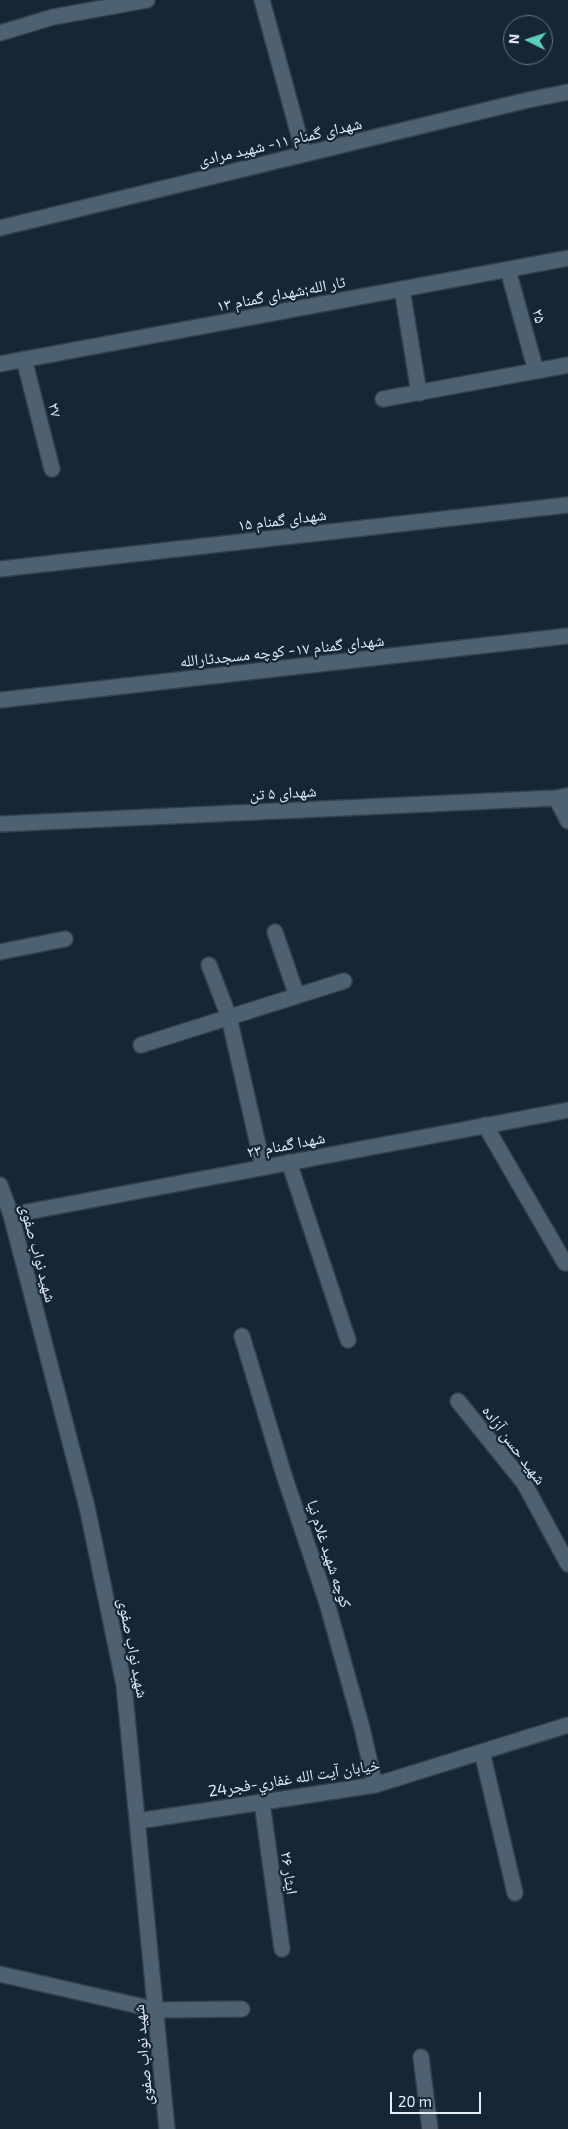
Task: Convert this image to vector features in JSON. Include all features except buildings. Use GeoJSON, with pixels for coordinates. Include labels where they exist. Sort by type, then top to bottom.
{"type":"FeatureCollection","features":[{"type":"Feature","properties":{"kind":"street"},"geometry":{"type":"LineString","coordinates":[[0,32],[53,17],[147,0]]}},
{"type":"Feature","properties":{"kind":"street"},"geometry":{"type":"LineString","coordinates":[[262,0],[304,154]]}},
{"type":"Feature","properties":{"kind":"street","name":"شهدای گمنام ۱۱- شهيد مرادی"},"geometry":{"type":"LineString","coordinates":[[0,228],[568,92]]}},
{"type":"Feature","properties":{"kind":"street","name":"ثار الله;شهدای گمنام ۱۳"},"geometry":{"type":"LineString","coordinates":[[0,364],[568,258]]}},
{"type":"Feature","properties":{"kind":"street","name":"۲۵"},"geometry":{"type":"LineString","coordinates":[[508,270],[536,371]]}},
{"type":"Feature","properties":{"kind":"street"},"geometry":{"type":"LineString","coordinates":[[402,289],[419,393]]}},
{"type":"Feature","properties":{"kind":"street","name":"۲۷"},"geometry":{"type":"LineString","coordinates":[[24,360],[52,468]]}},
{"type":"Feature","properties":{"kind":"street"},"geometry":{"type":"LineString","coordinates":[[383,399],[568,365]]}},
{"type":"Feature","properties":{"kind":"street","name":"شهدای گمنام ۱۵"},"geometry":{"type":"LineString","coordinates":[[0,570],[568,504]]}},
{"type":"Feature","properties":{"kind":"street","name":"شهدای گمنام ۱۷- كوچه مسجدثارالله"},"geometry":{"type":"LineString","coordinates":[[0,700],[568,636]]}},
{"type":"Feature","properties":{"kind":"street"},"geometry":{"type":"LineString","coordinates":[[562,797],[568,821]]}},
{"type":"Feature","properties":{"kind":"street","name":"شهدای ۵ تن"},"geometry":{"type":"LineString","coordinates":[[0,824],[562,797]]}},
{"type":"Feature","properties":{"kind":"street"},"geometry":{"type":"LineString","coordinates":[[275,932],[297,996]]}},
{"type":"Feature","properties":{"kind":"street"},"geometry":{"type":"LineString","coordinates":[[0,952],[65,939]]}},
{"type":"Feature","properties":{"kind":"street"},"geometry":{"type":"LineString","coordinates":[[209,965],[229,1017],[262,1167]]}},
{"type":"Feature","properties":{"kind":"street"},"geometry":{"type":"LineString","coordinates":[[141,1045],[344,981]]}},
{"type":"Feature","properties":{"kind":"street","name":"شهدا گمنام ۲۳"},"geometry":{"type":"LineString","coordinates":[[11,1215],[568,1110]]}},
{"type":"Feature","properties":{"kind":"street"},"geometry":{"type":"LineString","coordinates":[[485,1125],[564,1263]]}},
{"type":"Feature","properties":{"kind":"street"},"geometry":{"type":"LineString","coordinates":[[289,1162],[348,1340]]}},
{"type":"Feature","properties":{"kind":"street","name":"شهید نواب صفوی"},"geometry":{"type":"LineString","coordinates":[[0,1185],[11,1215],[87,1507],[124,1685],[157,2010],[167,2129]]}},
{"type":"Feature","properties":{"kind":"street","name":"کوچه شهید غلام نیا"},"geometry":{"type":"LineString","coordinates":[[242,1336],[284,1475],[331,1616],[362,1728],[375,1785]]}},
{"type":"Feature","properties":{"kind":"street","name":"شهید حسن آزاده"},"geometry":{"type":"LineString","coordinates":[[458,1401],[524,1483],[568,1564]]}},
{"type":"Feature","properties":{"kind":"street","name":"خيابان آيت الله غفاري-فجر24"},"geometry":{"type":"LineString","coordinates":[[138,1821],[375,1785],[568,1725]]}},
{"type":"Feature","properties":{"kind":"street"},"geometry":{"type":"LineString","coordinates":[[482,1752],[515,1893]]}},
{"type":"Feature","properties":{"kind":"street","name":"ایثار ۲۶"},"geometry":{"type":"LineString","coordinates":[[262,1802],[282,1949]]}},
{"type":"Feature","properties":{"kind":"street"},"geometry":{"type":"LineString","coordinates":[[0,1974],[157,2010],[242,2009]]}},
{"type":"Feature","properties":{"kind":"street"},"geometry":{"type":"LineString","coordinates":[[421,2057],[430,2129]]}}]}
